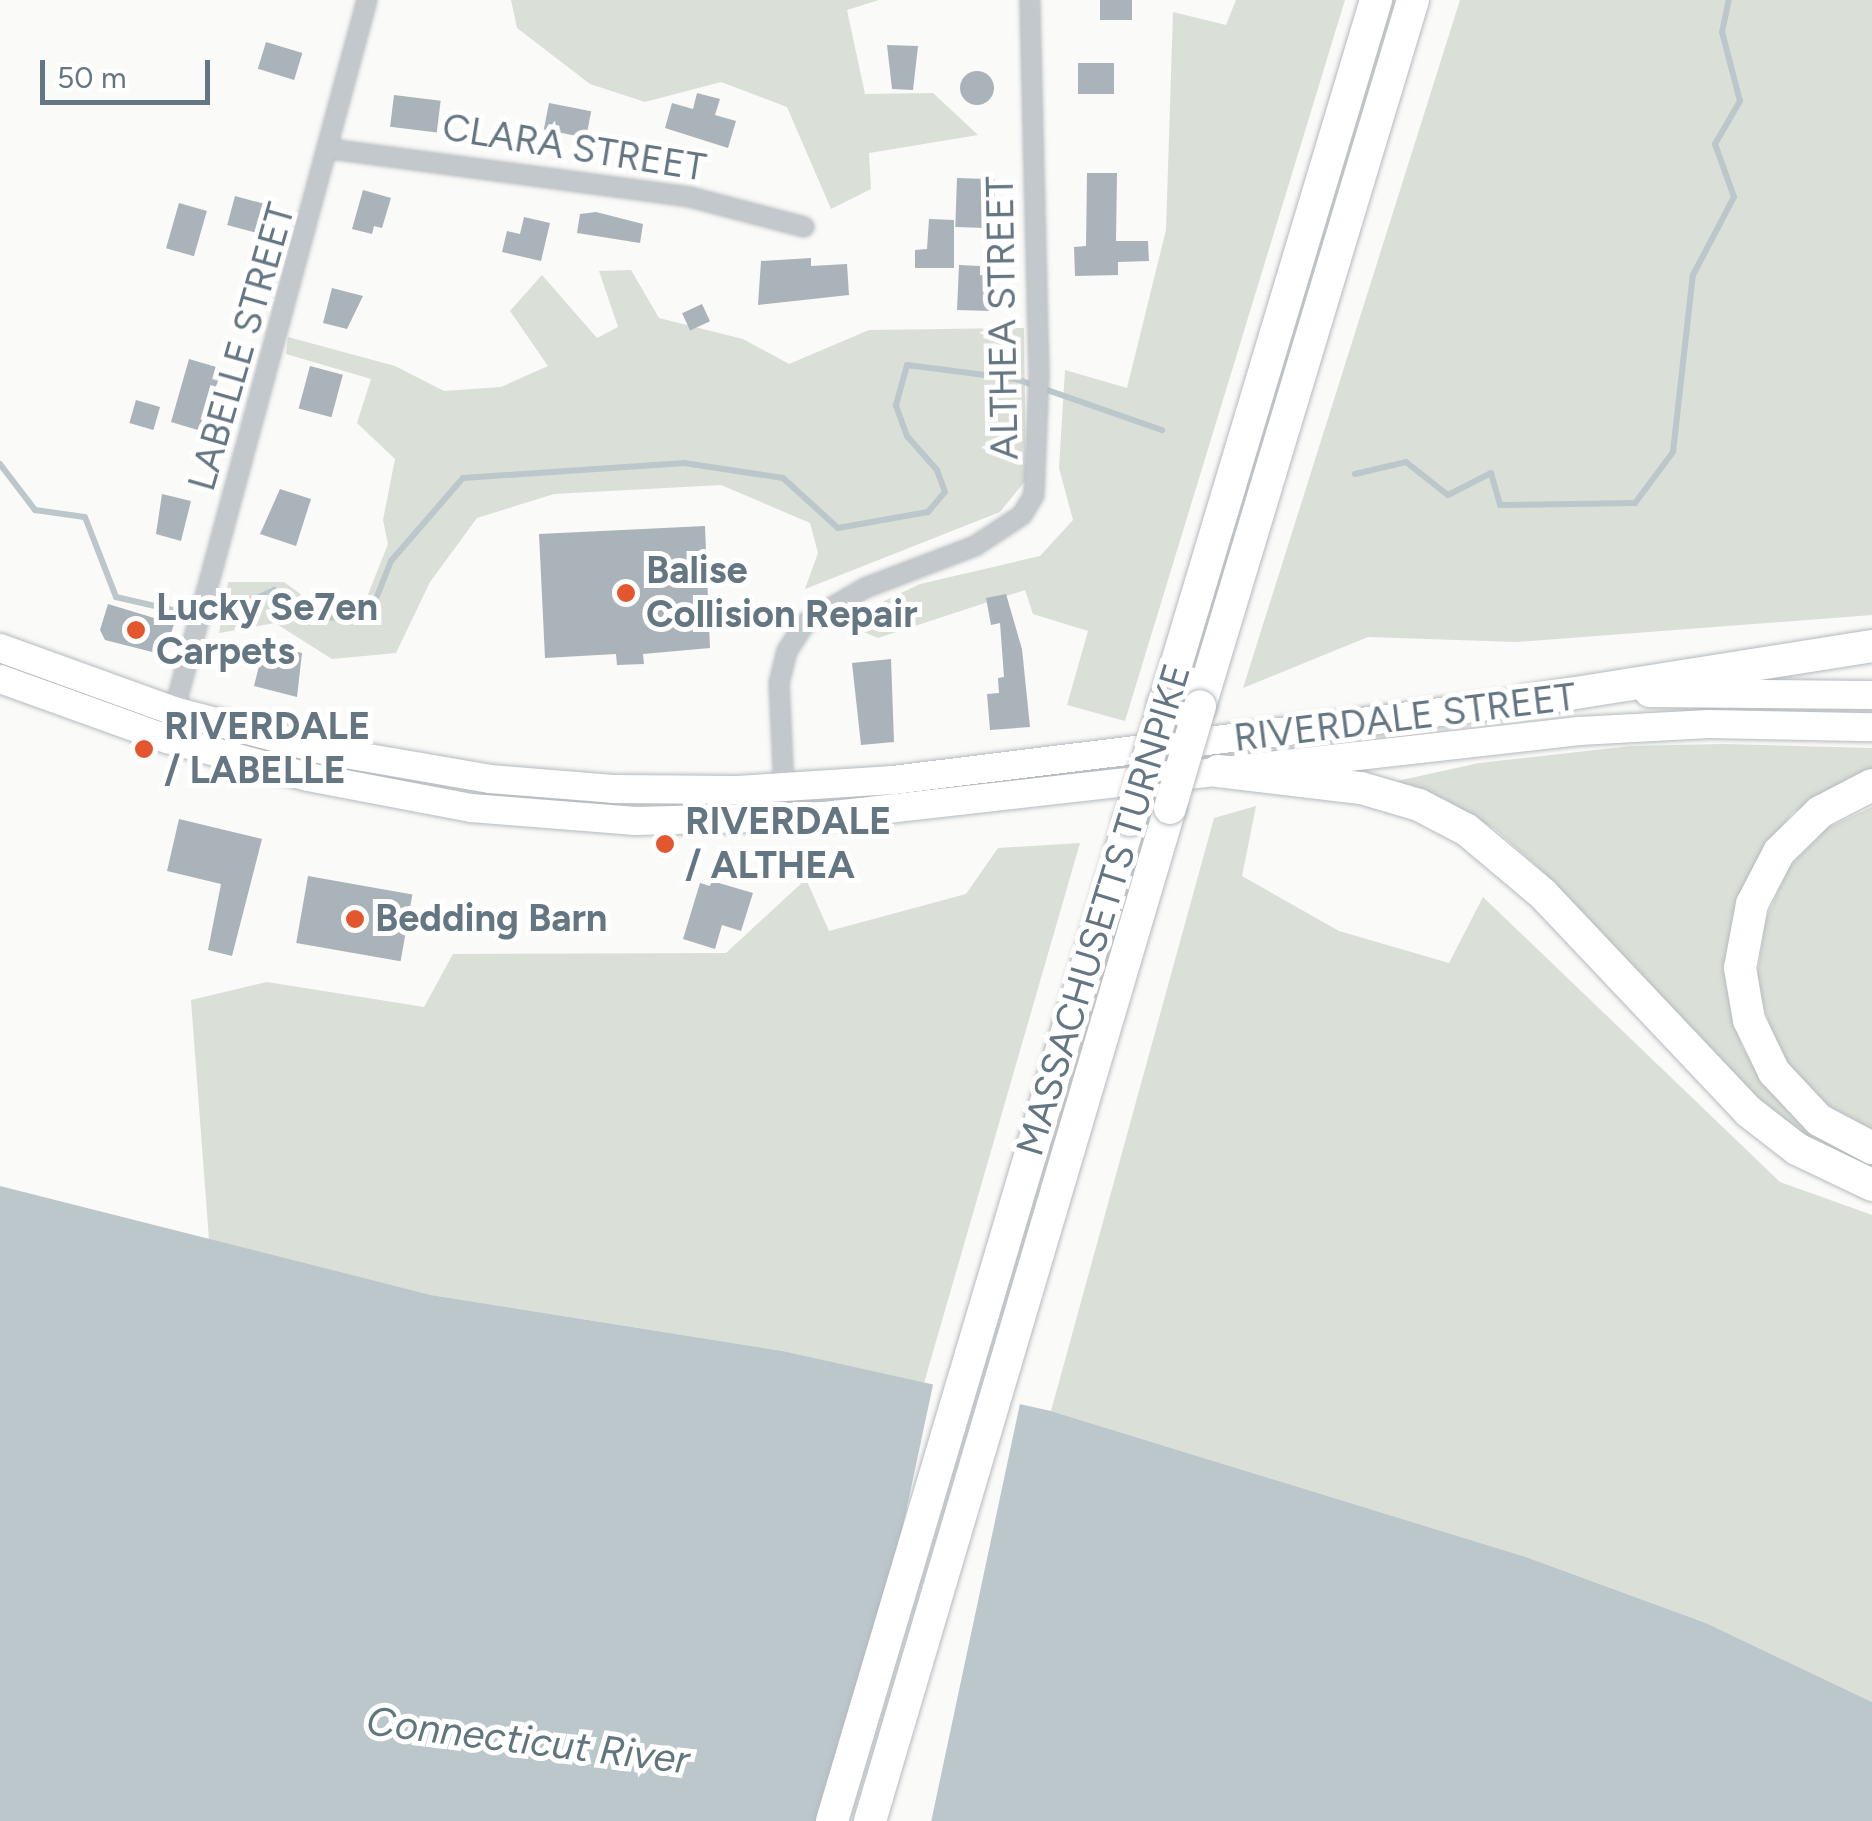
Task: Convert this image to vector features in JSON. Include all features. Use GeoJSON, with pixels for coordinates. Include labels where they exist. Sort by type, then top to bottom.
{"type":"FeatureCollection","features":[{"type":"Feature","properties":{"kind":"highway","name":"MASSACHUSETTS TURNPIKE"},"geometry":{"type":"LineString","coordinates":[[832,1821],[1376,0]]}},
{"type":"Feature","properties":{"kind":"highway","name":"MASSACHUSETTS TURNPIKE"},"geometry":{"type":"LineString","coordinates":[[870,1821],[1412,0]]}},
{"type":"Feature","properties":{"kind":"highway"},"geometry":{"type":"LineString","coordinates":[[1525,701],[1872,646]]}},
{"type":"Feature","properties":{"kind":"highway"},"geometry":{"type":"LineString","coordinates":[[1218,772],[1380,793],[1466,830],[1554,905],[1748,1111],[1810,1156],[1872,1184]]}},
{"type":"Feature","properties":{"kind":"highway"},"geometry":{"type":"LineString","coordinates":[[1872,785],[1820,812],[1779,852],[1752,904],[1740,968],[1749,1020],[1774,1072],[1819,1120],[1872,1148]]}},
{"type":"Feature","properties":{"kind":"main road","name":"RIVERDALE STREET"},"geometry":{"type":"LineString","coordinates":[[0,648],[174,711],[328,751],[490,779],[614,789],[784,788],[1525,701],[1734,691],[1872,695]]}},
{"type":"Feature","properties":{"kind":"main road","name":"RIVERDALE STREET"},"geometry":{"type":"LineString","coordinates":[[0,679],[167,738],[290,773],[454,805],[563,817],[826,816],[1595,730],[1872,728]]}},
{"type":"Feature","properties":{"kind":"street","name":"LABELLE STREET"},"geometry":{"type":"LineString","coordinates":[[174,711],[332,149],[367,0]]}},
{"type":"Feature","properties":{"kind":"street","name":"ALTHEA STREET"},"geometry":{"type":"LineString","coordinates":[[784,788],[779,683],[798,632],[827,607],[974,546],[1022,514],[1038,475],[1030,0]]}},
{"type":"Feature","properties":{"kind":"street","name":"CLARA STREET"},"geometry":{"type":"LineString","coordinates":[[332,149],[690,196],[804,227]]}},
{"type":"Feature","properties":{"kind":"shaded area"},"geometry":{"type":"Polygon","coordinates":[[[511,0],[879,0],[847,10],[865,94],[933,93],[978,135],[869,153],[871,189],[831,209],[787,107],[721,82],[645,102],[590,84],[517,28],[511,0]]]}},
{"type":"Feature","properties":{"kind":"shaded area"},"geometry":{"type":"Polygon","coordinates":[[[1236,0],[1345,0],[1125,721],[1067,705],[1088,631],[1033,614],[1025,590],[878,638],[840,622],[920,584],[1040,556],[1073,520],[1059,468],[1065,370],[1127,388],[1166,230],[1173,12],[1226,25],[1236,0]]]}},
{"type":"Feature","properties":{"kind":"shaded area"},"geometry":{"type":"Polygon","coordinates":[[[1460,0],[1872,0],[1872,615],[1516,642],[1368,637],[1243,688],[1460,0]]]}},
{"type":"Feature","properties":{"kind":"shaded area"},"geometry":{"type":"Polygon","coordinates":[[[631,270],[659,318],[743,339],[789,364],[869,330],[1024,328],[1026,480],[1000,512],[805,589],[818,553],[810,523],[721,485],[554,494],[477,518],[430,582],[396,653],[332,659],[275,623],[219,633],[228,582],[284,582],[325,612],[365,602],[388,544],[383,520],[395,459],[357,423],[371,379],[286,354],[288,337],[395,366],[444,391],[501,387],[548,366],[510,311],[542,275],[597,338],[618,327],[599,271],[631,270]]]}},
{"type":"Feature","properties":{"kind":"shaded area"},"geometry":{"type":"Polygon","coordinates":[[[1631,746],[1872,748],[1872,772],[1792,813],[1754,865],[1733,919],[1726,983],[1742,1047],[1781,1103],[1814,1134],[1811,1140],[1784,1123],[1690,1033],[1538,867],[1496,830],[1448,801],[1397,781],[1479,763],[1631,746]]]}},
{"type":"Feature","properties":{"kind":"shaded area"},"geometry":{"type":"Polygon","coordinates":[[[1256,806],[1242,876],[1339,931],[1449,963],[1483,897],[1780,1182],[1872,1215],[1872,1702],[1706,1623],[1526,1557],[1051,1411],[1214,818],[1256,806]]]}},
{"type":"Feature","properties":{"kind":"shaded area"},"geometry":{"type":"Polygon","coordinates":[[[1872,807],[1872,1129],[1826,1112],[1778,1051],[1756,982],[1766,919],[1788,868],[1827,828],[1872,807]]]}},
{"type":"Feature","properties":{"kind":"shaded area"},"geometry":{"type":"Polygon","coordinates":[[[1080,843],[924,1383],[783,1351],[431,1295],[209,1240],[191,1000],[267,982],[424,1007],[453,954],[726,953],[806,879],[829,931],[966,894],[998,848],[1080,843]]]}},
{"type":"Feature","properties":{"kind":"water","name":"Connecticut River"},"geometry":{"type":"Polygon","coordinates":[[[0,1186],[431,1295],[783,1351],[1051,1411],[1526,1557],[1706,1623],[1872,1702],[1872,1821],[0,1821],[0,1186]]]}},
{"type":"Feature","properties":{"kind":"pier"},"geometry":{"type":"Polygon","coordinates":[[[934,1380],[1021,1399],[931,1821],[840,1821],[934,1380]]]}},
{"type":"Feature","properties":{"kind":"building"},"geometry":{"type":"Polygon","coordinates":[[[1100,0],[1132,0],[1132,20],[1100,20],[1100,0]]]}},
{"type":"Feature","properties":{"kind":"building"},"geometry":{"type":"Polygon","coordinates":[[[266,42],[302,53],[294,80],[258,69],[266,42]]]}},
{"type":"Feature","properties":{"kind":"building"},"geometry":{"type":"Polygon","coordinates":[[[887,45],[918,46],[913,90],[892,89],[887,45]]]}},
{"type":"Feature","properties":{"kind":"building"},"geometry":{"type":"Polygon","coordinates":[[[1078,63],[1114,63],[1114,94],[1078,94],[1078,63]]]}},
{"type":"Feature","properties":{"kind":"building"},"geometry":{"type":"Polygon","coordinates":[[[977,71],[989,76],[994,88],[989,100],[977,105],[965,100],[960,88],[965,76],[977,71]]]}},
{"type":"Feature","properties":{"kind":"building"},"geometry":{"type":"Polygon","coordinates":[[[697,93],[720,99],[715,115],[736,121],[728,148],[665,128],[672,103],[693,109],[697,93]]]}},
{"type":"Feature","properties":{"kind":"building"},"geometry":{"type":"Polygon","coordinates":[[[394,95],[441,101],[437,132],[390,127],[394,95]]]}},
{"type":"Feature","properties":{"kind":"building"},"geometry":{"type":"Polygon","coordinates":[[[549,103],[591,111],[586,138],[544,130],[549,103]]]}},
{"type":"Feature","properties":{"kind":"building"},"geometry":{"type":"Polygon","coordinates":[[[1087,173],[1117,173],[1116,241],[1148,241],[1149,261],[1118,262],[1118,275],[1075,276],[1074,247],[1086,246],[1087,173]]]}},
{"type":"Feature","properties":{"kind":"building"},"geometry":{"type":"Polygon","coordinates":[[[957,178],[995,179],[993,228],[955,227],[957,178]]]}},
{"type":"Feature","properties":{"kind":"building"},"geometry":{"type":"Polygon","coordinates":[[[363,190],[391,198],[382,228],[374,226],[372,234],[352,229],[363,190]]]}},
{"type":"Feature","properties":{"kind":"building"},"geometry":{"type":"Polygon","coordinates":[[[235,196],[273,206],[265,235],[227,225],[235,196]]]}},
{"type":"Feature","properties":{"kind":"building"},"geometry":{"type":"Polygon","coordinates":[[[179,203],[207,211],[194,256],[166,248],[179,203]]]}},
{"type":"Feature","properties":{"kind":"building"},"geometry":{"type":"Polygon","coordinates":[[[596,212],[643,224],[640,243],[577,233],[580,214],[596,212]]]}},
{"type":"Feature","properties":{"kind":"building"},"geometry":{"type":"Polygon","coordinates":[[[524,217],[550,223],[541,261],[502,252],[507,231],[520,234],[524,217]]]}},
{"type":"Feature","properties":{"kind":"building"},"geometry":{"type":"Polygon","coordinates":[[[929,219],[954,220],[954,268],[915,268],[915,250],[927,249],[929,219]]]}},
{"type":"Feature","properties":{"kind":"building"},"geometry":{"type":"Polygon","coordinates":[[[811,258],[811,266],[847,264],[849,295],[758,305],[761,261],[811,258]]]}},
{"type":"Feature","properties":{"kind":"building"},"geometry":{"type":"Polygon","coordinates":[[[959,265],[980,266],[980,275],[992,275],[990,311],[957,310],[959,265]]]}},
{"type":"Feature","properties":{"kind":"building"},"geometry":{"type":"Polygon","coordinates":[[[332,288],[363,296],[347,329],[323,323],[332,288]]]}},
{"type":"Feature","properties":{"kind":"building"},"geometry":{"type":"Polygon","coordinates":[[[702,304],[710,321],[690,331],[682,313],[702,304]]]}},
{"type":"Feature","properties":{"kind":"building"},"geometry":{"type":"Polygon","coordinates":[[[189,359],[223,369],[198,430],[171,422],[189,359]]]}},
{"type":"Feature","properties":{"kind":"building"},"geometry":{"type":"Polygon","coordinates":[[[310,366],[343,375],[331,417],[299,409],[310,366]]]}},
{"type":"Feature","properties":{"kind":"building"},"geometry":{"type":"Polygon","coordinates":[[[136,400],[160,407],[153,430],[129,423],[136,400]]]}},
{"type":"Feature","properties":{"kind":"building"},"geometry":{"type":"Polygon","coordinates":[[[280,489],[311,499],[296,546],[260,534],[280,489]]]}},
{"type":"Feature","properties":{"kind":"building"},"geometry":{"type":"Polygon","coordinates":[[[162,494],[191,501],[181,541],[156,534],[162,494]]]}},
{"type":"Feature","properties":{"kind":"building"},"geometry":{"type":"Polygon","coordinates":[[[705,526],[710,648],[643,654],[644,664],[617,665],[616,654],[545,658],[539,534],[705,526]]]}},
{"type":"Feature","properties":{"kind":"building"},"geometry":{"type":"Polygon","coordinates":[[[1006,594],[1022,649],[1030,727],[990,730],[987,694],[999,693],[998,678],[1004,677],[1000,623],[991,625],[986,598],[1006,594]]]}},
{"type":"Feature","properties":{"kind":"building"},"geometry":{"type":"Polygon","coordinates":[[[108,604],[174,624],[164,655],[105,640],[100,630],[108,604]]]}},
{"type":"Feature","properties":{"kind":"building"},"geometry":{"type":"Polygon","coordinates":[[[249,640],[302,653],[297,697],[254,686],[259,666],[244,662],[249,640]]]}},
{"type":"Feature","properties":{"kind":"building"},"geometry":{"type":"Polygon","coordinates":[[[891,659],[894,742],[861,745],[852,663],[891,659]]]}},
{"type":"Feature","properties":{"kind":"building"},"geometry":{"type":"Polygon","coordinates":[[[179,819],[262,839],[232,956],[208,950],[221,884],[167,871],[179,819]]]}},
{"type":"Feature","properties":{"kind":"building"},"geometry":{"type":"Polygon","coordinates":[[[308,876],[412,894],[401,961],[296,943],[308,876]]]}},
{"type":"Feature","properties":{"kind":"building"},"geometry":{"type":"Polygon","coordinates":[[[712,881],[753,893],[741,931],[722,925],[715,949],[683,939],[700,883],[710,886],[712,881]]]}},
{"type":"Feature","properties":{"kind":"waterway"},"geometry":{"type":"LineString","coordinates":[[1355,474],[1406,462],[1448,495],[1491,473],[1500,505],[1635,503],[1673,452],[1693,275],[1734,197],[1715,144],[1740,101],[1722,32],[1729,0]]}},
{"type":"Feature","properties":{"kind":"waterway"},"geometry":{"type":"LineString","coordinates":[[0,464],[35,510],[85,517],[116,597],[211,619],[274,590],[317,619],[370,614],[391,561],[463,478],[684,463],[783,478],[838,528],[928,512],[945,492],[937,470],[907,436],[896,405],[907,365],[1016,379],[1162,430]]}},
{"type":"Feature","properties":{"kind":"place","name":"Balise Collision Repair"},"geometry":{"type":"Point","coordinates":[626,593]}},
{"type":"Feature","properties":{"kind":"place","name":"Lucky Se7en Carpets"},"geometry":{"type":"Point","coordinates":[136,630]}},
{"type":"Feature","properties":{"kind":"place","name":"RIVERDALE / LABELLE"},"geometry":{"type":"Point","coordinates":[144,749]}},
{"type":"Feature","properties":{"kind":"place","name":"RIVERDALE / ALTHEA"},"geometry":{"type":"Point","coordinates":[665,844]}},
{"type":"Feature","properties":{"kind":"place","name":"Bedding Barn"},"geometry":{"type":"Point","coordinates":[355,919]}}]}
